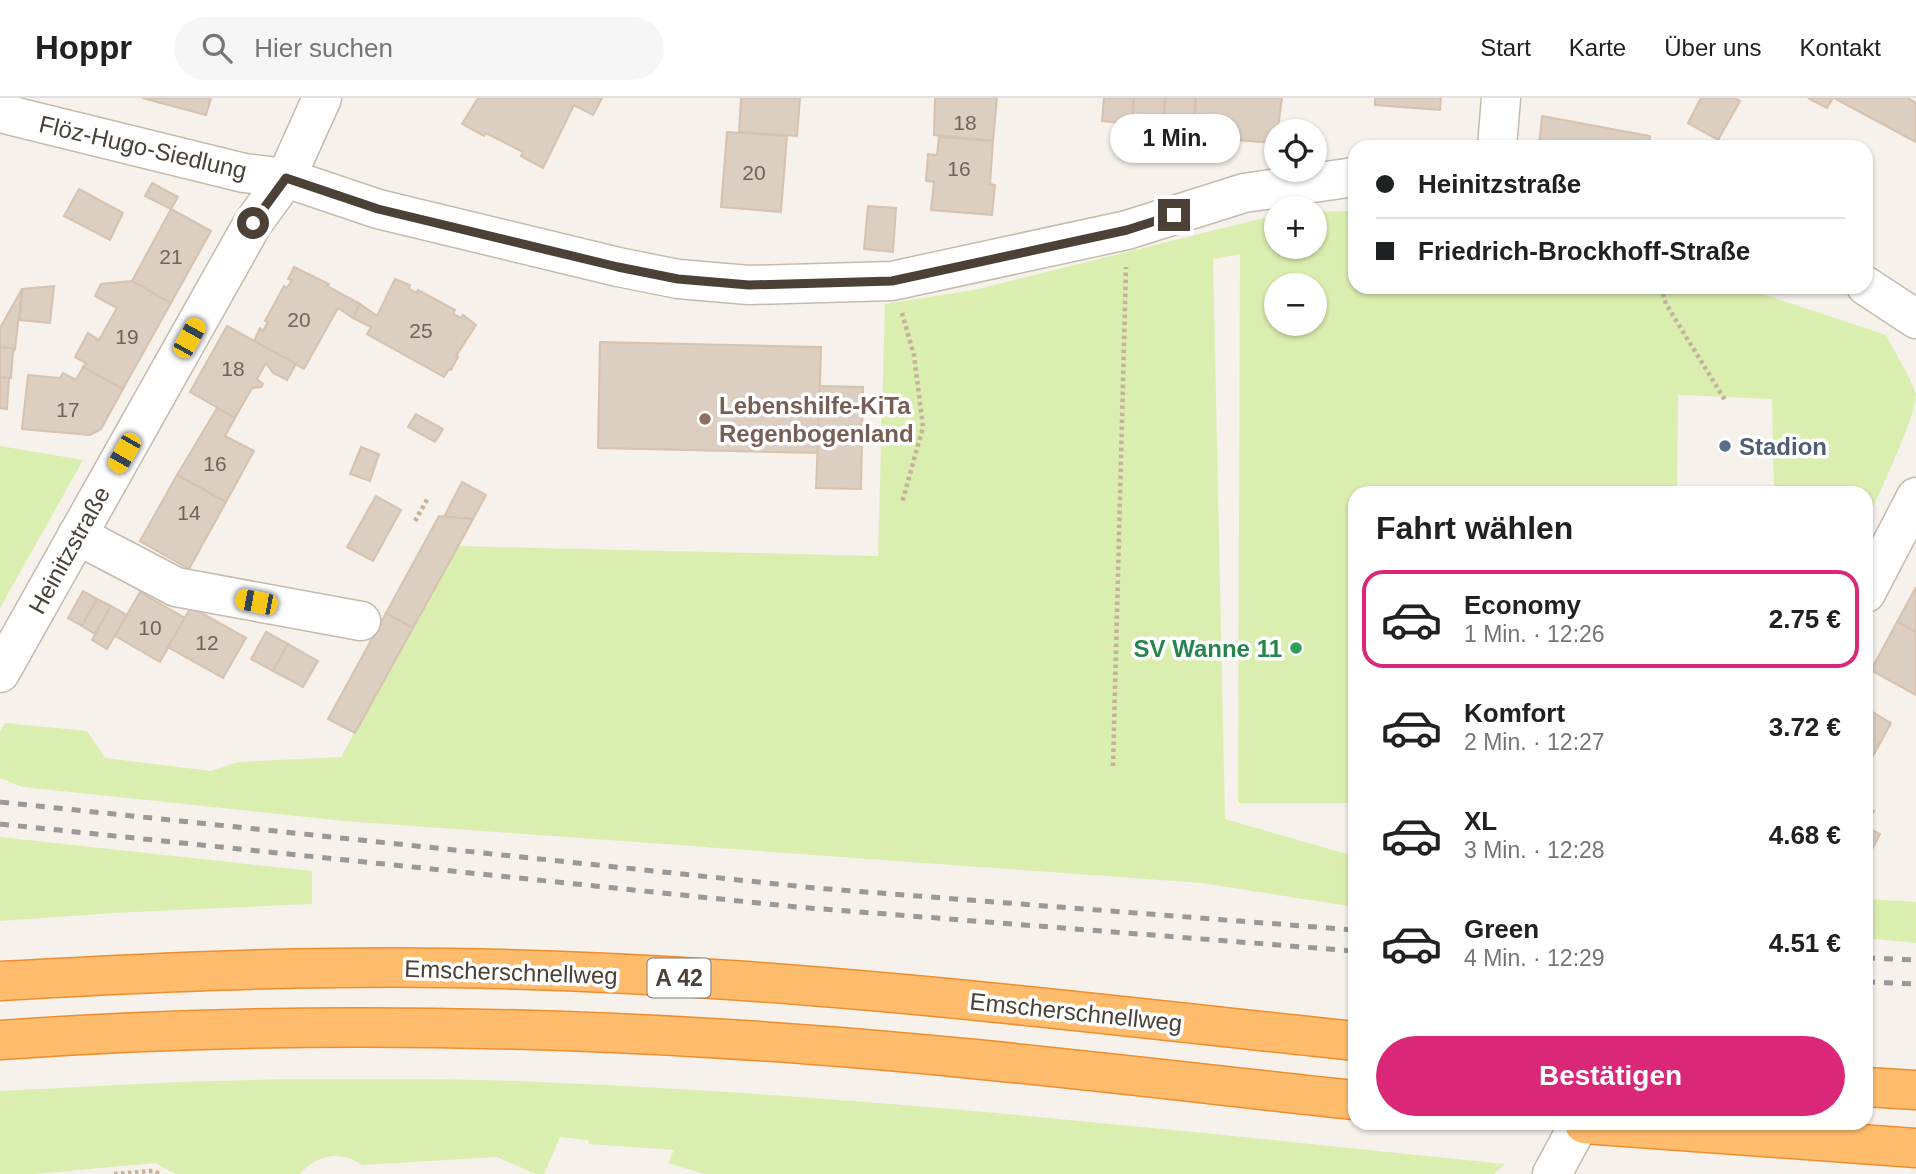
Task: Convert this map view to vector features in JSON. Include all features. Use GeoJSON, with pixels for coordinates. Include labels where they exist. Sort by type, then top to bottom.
{"type":"FeatureCollection","features":[{"type":"Feature","properties":{"kind":"highway","name":"Emscherschnellweg"},"geometry":{"type":"LineString","coordinates":[[0,981],[205,970],[336,968],[477,969],[729,980],[982,1001],[1348,1040]]}},
{"type":"Feature","properties":{"kind":"highway"},"geometry":{"type":"LineString","coordinates":[[0,1040],[296,1026],[458,1027],[698,1037],[972,1060],[1348,1099]]}},
{"type":"Feature","properties":{"kind":"highway"},"geometry":{"type":"LineString","coordinates":[[1873,1087],[1916,1090]]}},
{"type":"Feature","properties":{"kind":"highway"},"geometry":{"type":"LineString","coordinates":[[1658,1130],[1916,1148]]}},
{"type":"Feature","properties":{"kind":"street","name":"Heinitzstraße"},"geometry":{"type":"LineString","coordinates":[[0,673],[253,223],[286,178],[322,98]]}},
{"type":"Feature","properties":{"kind":"street"},"geometry":{"type":"LineString","coordinates":[[1498,140],[1501,98]]}},
{"type":"Feature","properties":{"kind":"street","name":"Flöz-Hugo-Siedlung"},"geometry":{"type":"LineString","coordinates":[[0,113],[244,173],[286,178],[378,209],[618,267],[678,279],[749,285],[892,281],[1127,230],[1244,193],[1348,178]]}},
{"type":"Feature","properties":{"kind":"street"},"geometry":{"type":"LineString","coordinates":[[1873,290],[1916,318]]}},
{"type":"Feature","properties":{"kind":"street"},"geometry":{"type":"LineString","coordinates":[[1873,580],[1916,497]]}},
{"type":"Feature","properties":{"kind":"street"},"geometry":{"type":"LineString","coordinates":[[77,535],[177,587],[361,621]]}},
{"type":"Feature","properties":{"kind":"street"},"geometry":{"type":"LineString","coordinates":[[1552,1174],[1578,1130]]}},
{"type":"Feature","properties":{"kind":"path"},"geometry":{"type":"LineString","coordinates":[[1113,766],[1127,230]]}},
{"type":"Feature","properties":{"kind":"path"},"geometry":{"type":"LineString","coordinates":[[892,281],[914,355],[923,427],[902,503]]}},
{"type":"Feature","properties":{"kind":"path"},"geometry":{"type":"LineString","coordinates":[[1663,294],[1666,304],[1725,400]]}},
{"type":"Feature","properties":{"kind":"path"},"geometry":{"type":"LineString","coordinates":[[415,521],[428,498]]}},
{"type":"Feature","properties":{"kind":"path"},"geometry":{"type":"LineString","coordinates":[[114,1174],[153,1171],[160,1174]]}},
{"type":"Feature","properties":{"kind":"green space"},"geometry":{"type":"Polygon","coordinates":[[[1348,211],[1348,294],[1762,294],[1886,335],[1916,394],[1903,439],[1873,507],[1873,486],[1774,486],[1772,399],[1678,395],[1677,486],[1348,486],[1348,803],[1238,803],[1240,254],[1213,259],[1225,819],[1348,854],[1348,906],[1202,883],[345,821],[23,787],[0,778],[0,732],[5,723],[87,731],[105,758],[211,771],[238,762],[341,757],[458,546],[878,556],[885,304],[974,290],[1264,218],[1264,259],[1327,259],[1327,212],[1348,211]]]}},
{"type":"Feature","properties":{"kind":"green space"},"geometry":{"type":"Polygon","coordinates":[[[0,446],[83,460],[0,608],[0,446]]]}},
{"type":"Feature","properties":{"kind":"green space"},"geometry":{"type":"Polygon","coordinates":[[[0,837],[312,871],[312,904],[0,921],[0,837]]]}},
{"type":"Feature","properties":{"kind":"green space"},"geometry":{"type":"Polygon","coordinates":[[[1873,899],[1916,902],[1916,943],[1873,939],[1873,899]]]}},
{"type":"Feature","properties":{"kind":"green space"},"geometry":{"type":"Polygon","coordinates":[[[288,1079],[508,1081],[781,1096],[1023,1116],[1505,1164],[1494,1174],[704,1174],[668,1163],[674,1150],[589,1144],[588,1140],[560,1137],[544,1174],[536,1174],[497,1157],[362,1165],[346,1157],[330,1156],[314,1162],[300,1174],[176,1174],[155,1163],[34,1174],[0,1174],[0,1091],[288,1079]]]}},
{"type":"Feature","properties":{"kind":"building"},"geometry":{"type":"Polygon","coordinates":[[[142,98],[211,98],[206,115],[142,98]]]}},
{"type":"Feature","properties":{"kind":"building"},"geometry":{"type":"Polygon","coordinates":[[[478,98],[602,98],[593,115],[574,105],[543,168],[521,156],[523,152],[462,124],[478,98]]]}},
{"type":"Feature","properties":{"kind":"building"},"geometry":{"type":"Polygon","coordinates":[[[741,98],[800,98],[797,136],[739,132],[741,98]]]}},
{"type":"Feature","properties":{"kind":"building"},"geometry":{"type":"Polygon","coordinates":[[[935,98],[997,98],[993,141],[934,135],[935,98]]]}},
{"type":"Feature","properties":{"kind":"building"},"geometry":{"type":"Polygon","coordinates":[[[1104,98],[1134,98],[1132,124],[1102,121],[1104,98]]]}},
{"type":"Feature","properties":{"kind":"building"},"geometry":{"type":"Polygon","coordinates":[[[1134,98],[1165,98],[1163,126],[1132,124],[1134,98]]]}},
{"type":"Feature","properties":{"kind":"building"},"geometry":{"type":"Polygon","coordinates":[[[1165,98],[1196,98],[1194,129],[1163,126],[1165,98]]]}},
{"type":"Feature","properties":{"kind":"building"},"geometry":{"type":"Polygon","coordinates":[[[1196,98],[1282,98],[1279,119],[1264,119],[1264,142],[1210,138],[1210,133],[1193,132],[1196,98]]]}},
{"type":"Feature","properties":{"kind":"building"},"geometry":{"type":"Polygon","coordinates":[[[1375,98],[1441,98],[1440,110],[1375,105],[1375,98]]]}},
{"type":"Feature","properties":{"kind":"building"},"geometry":{"type":"Polygon","coordinates":[[[1701,98],[1735,98],[1740,101],[1718,140],[1688,123],[1701,98]]]}},
{"type":"Feature","properties":{"kind":"building"},"geometry":{"type":"Polygon","coordinates":[[[1808,98],[1833,98],[1827,108],[1808,98]]]}},
{"type":"Feature","properties":{"kind":"building"},"geometry":{"type":"Polygon","coordinates":[[[1834,98],[1908,98],[1916,103],[1916,142],[1834,98]]]}},
{"type":"Feature","properties":{"kind":"building"},"geometry":{"type":"Polygon","coordinates":[[[1542,116],[1650,136],[1650,140],[1540,140],[1542,116]]]}},
{"type":"Feature","properties":{"kind":"building"},"geometry":{"type":"Polygon","coordinates":[[[727,132],[787,136],[781,212],[721,207],[727,132]]]}},
{"type":"Feature","properties":{"kind":"building"},"geometry":{"type":"Polygon","coordinates":[[[939,137],[993,141],[990,184],[995,185],[992,215],[931,210],[934,182],[926,181],[928,154],[937,155],[939,137]]]}},
{"type":"Feature","properties":{"kind":"building"},"geometry":{"type":"Polygon","coordinates":[[[152,183],[178,197],[171,209],[145,196],[152,183]]]}},
{"type":"Feature","properties":{"kind":"building"},"geometry":{"type":"Polygon","coordinates":[[[79,189],[123,213],[110,240],[64,216],[79,189]]]}},
{"type":"Feature","properties":{"kind":"building"},"geometry":{"type":"Polygon","coordinates":[[[868,206],[896,208],[893,252],[864,249],[868,206]]]}},
{"type":"Feature","properties":{"kind":"building"},"geometry":{"type":"Polygon","coordinates":[[[171,209],[211,231],[171,303],[132,281],[171,209]]]}},
{"type":"Feature","properties":{"kind":"building"},"geometry":{"type":"Polygon","coordinates":[[[294,267],[329,284],[327,286],[360,304],[353,318],[338,308],[304,369],[254,341],[260,328],[263,331],[268,322],[265,321],[284,286],[287,288],[292,280],[288,279],[294,267]]]}},
{"type":"Feature","properties":{"kind":"building"},"geometry":{"type":"Polygon","coordinates":[[[395,279],[410,285],[409,289],[417,293],[418,290],[455,310],[453,314],[461,318],[463,315],[476,325],[456,356],[458,357],[451,370],[449,369],[444,377],[367,334],[371,327],[353,318],[360,304],[377,316],[395,279]]]}},
{"type":"Feature","properties":{"kind":"building"},"geometry":{"type":"Polygon","coordinates":[[[132,281],[171,303],[123,389],[83,367],[86,363],[75,357],[88,333],[99,340],[117,308],[95,296],[101,284],[132,281]]]}},
{"type":"Feature","properties":{"kind":"building"},"geometry":{"type":"Polygon","coordinates":[[[54,286],[50,323],[20,320],[22,289],[54,286]]]}},
{"type":"Feature","properties":{"kind":"building"},"geometry":{"type":"Polygon","coordinates":[[[22,289],[15,349],[0,347],[0,328],[22,289]]]}},
{"type":"Feature","properties":{"kind":"building"},"geometry":{"type":"Polygon","coordinates":[[[227,326],[296,364],[287,380],[273,373],[266,363],[257,379],[263,384],[261,387],[252,388],[235,418],[190,392],[227,326]]]}},
{"type":"Feature","properties":{"kind":"building"},"geometry":{"type":"Polygon","coordinates":[[[600,342],[821,347],[818,453],[598,448],[600,342]]]}},
{"type":"Feature","properties":{"kind":"building"},"geometry":{"type":"Polygon","coordinates":[[[0,347],[15,349],[11,378],[0,377],[0,347]]]}},
{"type":"Feature","properties":{"kind":"building"},"geometry":{"type":"Polygon","coordinates":[[[83,367],[123,389],[101,429],[90,435],[22,429],[28,375],[60,378],[63,373],[76,380],[83,367]]]}},
{"type":"Feature","properties":{"kind":"building"},"geometry":{"type":"Polygon","coordinates":[[[0,377],[9,378],[7,409],[0,408],[0,377]]]}},
{"type":"Feature","properties":{"kind":"building"},"geometry":{"type":"Polygon","coordinates":[[[820,386],[863,387],[861,489],[816,488],[820,386]]]}},
{"type":"Feature","properties":{"kind":"building"},"geometry":{"type":"Polygon","coordinates":[[[217,408],[235,418],[225,436],[254,451],[226,502],[177,475],[217,408]]]}},
{"type":"Feature","properties":{"kind":"building"},"geometry":{"type":"Polygon","coordinates":[[[416,414],[443,429],[435,442],[408,427],[416,414]]]}},
{"type":"Feature","properties":{"kind":"building"},"geometry":{"type":"Polygon","coordinates":[[[361,447],[379,454],[370,481],[350,474],[361,447]]]}},
{"type":"Feature","properties":{"kind":"building"},"geometry":{"type":"Polygon","coordinates":[[[177,475],[226,502],[189,569],[140,541],[177,475]]]}},
{"type":"Feature","properties":{"kind":"building"},"geometry":{"type":"Polygon","coordinates":[[[462,482],[486,495],[473,519],[444,517],[462,482]]]}},
{"type":"Feature","properties":{"kind":"building"},"geometry":{"type":"Polygon","coordinates":[[[376,496],[401,510],[373,561],[347,547],[376,496]]]}},
{"type":"Feature","properties":{"kind":"building"},"geometry":{"type":"Polygon","coordinates":[[[439,516],[473,519],[413,628],[386,613],[439,516]]]}},
{"type":"Feature","properties":{"kind":"building"},"geometry":{"type":"Polygon","coordinates":[[[1916,587],[1916,632],[1897,622],[1916,587]]]}},
{"type":"Feature","properties":{"kind":"building"},"geometry":{"type":"Polygon","coordinates":[[[83,591],[97,599],[82,626],[68,618],[83,591]]]}},
{"type":"Feature","properties":{"kind":"building"},"geometry":{"type":"Polygon","coordinates":[[[140,592],[185,618],[160,662],[115,636],[140,592]]]}},
{"type":"Feature","properties":{"kind":"building"},"geometry":{"type":"Polygon","coordinates":[[[97,599],[111,606],[95,634],[82,626],[97,599]]]}},
{"type":"Feature","properties":{"kind":"building"},"geometry":{"type":"Polygon","coordinates":[[[111,606],[127,615],[107,649],[92,640],[111,606]]]}},
{"type":"Feature","properties":{"kind":"building"},"geometry":{"type":"Polygon","coordinates":[[[191,607],[246,638],[223,678],[168,647],[191,607]]]}},
{"type":"Feature","properties":{"kind":"building"},"geometry":{"type":"Polygon","coordinates":[[[386,613],[413,628],[355,733],[328,719],[386,613]]]}},
{"type":"Feature","properties":{"kind":"building"},"geometry":{"type":"Polygon","coordinates":[[[1897,622],[1916,632],[1916,695],[1873,671],[1873,666],[1897,622]]]}},
{"type":"Feature","properties":{"kind":"building"},"geometry":{"type":"Polygon","coordinates":[[[266,632],[288,644],[273,671],[251,659],[266,632]]]}},
{"type":"Feature","properties":{"kind":"building"},"geometry":{"type":"Polygon","coordinates":[[[288,644],[318,661],[303,687],[273,671],[288,644]]]}},
{"type":"Feature","properties":{"kind":"building"},"geometry":{"type":"Polygon","coordinates":[[[1873,712],[1891,723],[1873,756],[1873,712]]]}},
{"type":"Feature","properties":{"kind":"building"},"geometry":{"type":"Polygon","coordinates":[[[1873,830],[1880,834],[1873,848],[1873,830]]]}},
{"type":"Feature","properties":{"kind":"railway"},"geometry":{"type":"LineString","coordinates":[[0,802],[815,888],[1348,930]]}},
{"type":"Feature","properties":{"kind":"railway"},"geometry":{"type":"LineString","coordinates":[[0,824],[797,907],[1348,951]]}},
{"type":"Feature","properties":{"kind":"railway"},"geometry":{"type":"LineString","coordinates":[[1873,958],[1916,960]]}},
{"type":"Feature","properties":{"kind":"railway"},"geometry":{"type":"LineString","coordinates":[[1873,982],[1916,984]]}},
{"type":"Feature","properties":{"kind":"place","name":"Lebenshilfe-KiTa Regenbogenland"},"geometry":{"type":"Point","coordinates":[705,419]}},
{"type":"Feature","properties":{"kind":"place","name":"Stadion"},"geometry":{"type":"Point","coordinates":[1725,446]}},
{"type":"Feature","properties":{"kind":"place","name":"SV Wanne 11"},"geometry":{"type":"Point","coordinates":[1296,648]}},
{"type":"Feature","properties":{"kind":"route"},"geometry":{"type":"LineString","coordinates":[[253,223],[286,178],[378,209],[618,267],[678,279],[749,285],[807,285],[892,281],[1127,230],[1174,215]]}}]}
